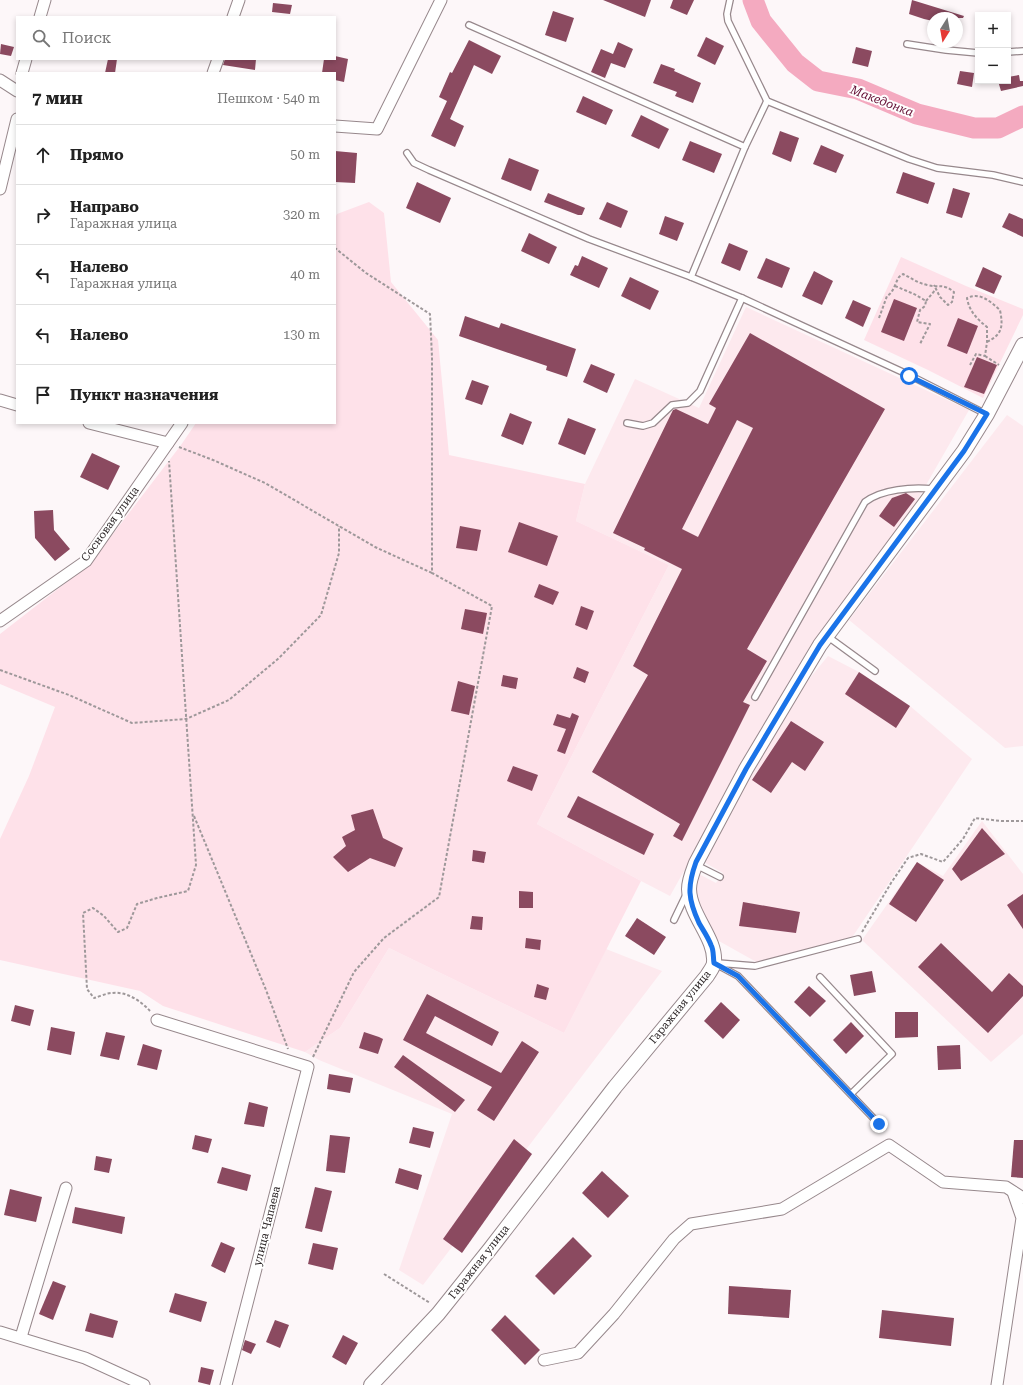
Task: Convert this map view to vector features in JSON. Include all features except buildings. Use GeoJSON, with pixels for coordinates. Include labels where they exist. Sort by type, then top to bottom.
{"type":"FeatureCollection","features":[{"type":"Feature","properties":{"kind":"street"},"geometry":{"type":"LineString","coordinates":[[40,16],[45,0]]}},
{"type":"Feature","properties":{"kind":"street"},"geometry":{"type":"LineString","coordinates":[[233,16],[239,0]]}},
{"type":"Feature","properties":{"kind":"street"},"geometry":{"type":"LineString","coordinates":[[336,126],[377,129],[441,0]]}},
{"type":"Feature","properties":{"kind":"street"},"geometry":{"type":"LineString","coordinates":[[22,72],[26,60]]}},
{"type":"Feature","properties":{"kind":"street"},"geometry":{"type":"LineString","coordinates":[[213,72],[218,60]]}},
{"type":"Feature","properties":{"kind":"street"},"geometry":{"type":"LineString","coordinates":[[0,80],[16,89]]}},
{"type":"Feature","properties":{"kind":"street"},"geometry":{"type":"LineString","coordinates":[[0,189],[16,123]]}},
{"type":"Feature","properties":{"kind":"street","name":"Гаражная улица"},"geometry":{"type":"LineString","coordinates":[[371,1385],[441,1310],[615,1087],[694,994],[707,976],[714,963],[713,942],[699,922],[692,904],[689,890],[692,866],[746,769],[805,677],[826,636],[964,451],[987,414],[1023,345]]}},
{"type":"Feature","properties":{"kind":"street"},"geometry":{"type":"LineString","coordinates":[[0,400],[16,405]]}},
{"type":"Feature","properties":{"kind":"street"},"geometry":{"type":"LineString","coordinates":[[93,424],[168,443]]}},
{"type":"Feature","properties":{"kind":"street","name":"Сосновая улица"},"geometry":{"type":"LineString","coordinates":[[0,621],[86,561],[181,424]]}},
{"type":"Feature","properties":{"kind":"street"},"geometry":{"type":"LineString","coordinates":[[158,1020],[308,1067]]}},
{"type":"Feature","properties":{"kind":"street","name":"улица Чапаева"},"geometry":{"type":"LineString","coordinates":[[226,1385],[308,1067]]}},
{"type":"Feature","properties":{"kind":"street"},"geometry":{"type":"LineString","coordinates":[[544,1360],[578,1353],[614,1314],[674,1239],[691,1224],[782,1209],[889,1145],[943,1182],[1006,1187],[1023,1198]]}},
{"type":"Feature","properties":{"kind":"street"},"geometry":{"type":"LineString","coordinates":[[21,1337],[66,1188]]}},
{"type":"Feature","properties":{"kind":"street"},"geometry":{"type":"LineString","coordinates":[[997,1385],[1022,1218],[1013,1192]]}},
{"type":"Feature","properties":{"kind":"street"},"geometry":{"type":"LineString","coordinates":[[0,1332],[21,1337],[85,1358],[144,1385]]}},
{"type":"Feature","properties":{"kind":"lane"},"geometry":{"type":"LineString","coordinates":[[730,0],[727,14],[728,21],[767,101],[908,159],[937,168],[993,174],[1023,182]]}},
{"type":"Feature","properties":{"kind":"lane"},"geometry":{"type":"LineString","coordinates":[[469,25],[746,148]]}},
{"type":"Feature","properties":{"kind":"lane"},"geometry":{"type":"LineString","coordinates":[[907,44],[946,50],[975,52]]}},
{"type":"Feature","properties":{"kind":"lane"},"geometry":{"type":"LineString","coordinates":[[1011,52],[1023,51]]}},
{"type":"Feature","properties":{"kind":"lane"},"geometry":{"type":"LineString","coordinates":[[691,277],[767,101]]}},
{"type":"Feature","properties":{"kind":"lane"},"geometry":{"type":"LineString","coordinates":[[407,153],[414,163],[429,170],[589,239],[691,277],[742,298],[987,414]]}},
{"type":"Feature","properties":{"kind":"lane"},"geometry":{"type":"LineString","coordinates":[[628,423],[643,426],[653,423],[672,405],[688,403],[700,391],[742,298]]}},
{"type":"Feature","properties":{"kind":"lane"},"geometry":{"type":"LineString","coordinates":[[755,698],[865,502],[871,497],[904,488],[936,489]]}},
{"type":"Feature","properties":{"kind":"lane"},"geometry":{"type":"LineString","coordinates":[[826,636],[875,671]]}},
{"type":"Feature","properties":{"kind":"lane"},"geometry":{"type":"LineString","coordinates":[[692,866],[720,877]]}},
{"type":"Feature","properties":{"kind":"lane"},"geometry":{"type":"LineString","coordinates":[[674,920],[689,890]]}},
{"type":"Feature","properties":{"kind":"lane"},"geometry":{"type":"LineString","coordinates":[[714,963],[755,966],[858,939]]}},
{"type":"Feature","properties":{"kind":"lane"},"geometry":{"type":"LineString","coordinates":[[714,963],[738,976],[879,1124]]}},
{"type":"Feature","properties":{"kind":"lane"},"geometry":{"type":"LineString","coordinates":[[820,977],[892,1054],[850,1094]]}},
{"type":"Feature","properties":{"kind":"path"},"geometry":{"type":"LineString","coordinates":[[336,249],[366,273],[430,314],[432,357],[432,573]]}},
{"type":"Feature","properties":{"kind":"path"},"geometry":{"type":"LineString","coordinates":[[880,318],[888,296],[890,295],[899,277],[903,274],[918,282],[928,285],[934,285],[941,285],[954,292],[952,302],[948,305],[940,297],[934,285]]}},
{"type":"Feature","properties":{"kind":"path"},"geometry":{"type":"LineString","coordinates":[[895,286],[926,301]]}},
{"type":"Feature","properties":{"kind":"path"},"geometry":{"type":"LineString","coordinates":[[920,344],[930,324],[917,322],[920,310],[925,306],[926,301],[936,289]]}},
{"type":"Feature","properties":{"kind":"path"},"geometry":{"type":"LineString","coordinates":[[985,356],[987,327],[978,321],[972,312],[967,298],[973,295],[980,296],[990,301],[1000,310],[1002,327],[993,339],[987,342]]}},
{"type":"Feature","properties":{"kind":"path"},"geometry":{"type":"LineString","coordinates":[[970,364],[976,354],[985,356],[999,365]]}},
{"type":"Feature","properties":{"kind":"path"},"geometry":{"type":"LineString","coordinates":[[158,1020],[144,1004],[130,996],[113,992],[94,998],[87,989],[83,913],[93,908],[104,916],[118,932],[127,928],[137,904],[188,891],[196,865],[168,443],[213,460],[265,483],[375,547],[432,573],[492,606],[439,897],[384,938],[354,972],[308,1067]]}},
{"type":"Feature","properties":{"kind":"path"},"geometry":{"type":"LineString","coordinates":[[0,670],[70,695],[132,723],[186,719],[229,700],[279,658],[321,615],[339,553],[339,526]]}},
{"type":"Feature","properties":{"kind":"path"},"geometry":{"type":"LineString","coordinates":[[193,813],[266,990],[293,1062]]}},
{"type":"Feature","properties":{"kind":"path"},"geometry":{"type":"LineString","coordinates":[[858,939],[891,883],[908,858],[921,854],[943,862],[963,839],[975,818],[1001,821],[1023,821]]}},
{"type":"Feature","properties":{"kind":"path"},"geometry":{"type":"LineString","coordinates":[[384,1274],[441,1310]]}},
{"type":"Feature","properties":{"kind":"shaded area"},"geometry":{"type":"Polygon","coordinates":[[[369,202],[384,213],[391,282],[438,340],[449,455],[585,484],[576,521],[669,565],[537,824],[641,881],[564,1033],[389,948],[340,1028],[305,1052],[163,1006],[140,991],[0,960],[0,839],[29,776],[55,707],[0,684],[0,634],[90,564],[195,424],[336,424],[337,214],[369,202]]]}},
{"type":"Feature","properties":{"kind":"shaded area"},"geometry":{"type":"Polygon","coordinates":[[[901,257],[1023,309],[1023,315],[983,398],[864,340],[901,257]]]}},
{"type":"Feature","properties":{"kind":"shaded area"},"geometry":{"type":"Polygon","coordinates":[[[746,307],[969,410],[914,506],[810,646],[670,896],[537,824],[669,565],[576,521],[585,484],[635,379],[699,408],[746,307]]]}},
{"type":"Feature","properties":{"kind":"shaded area"},"geometry":{"type":"Polygon","coordinates":[[[1007,415],[1023,426],[1023,746],[1005,748],[849,620],[1007,415]]]}},
{"type":"Feature","properties":{"kind":"shaded area"},"geometry":{"type":"Polygon","coordinates":[[[828,656],[859,672],[910,706],[972,759],[851,939],[760,964],[710,936],[692,891],[697,873],[716,883],[723,873],[702,861],[801,689],[828,656]]]}},
{"type":"Feature","properties":{"kind":"shaded area"},"geometry":{"type":"Polygon","coordinates":[[[982,821],[1023,874],[1023,1034],[991,1062],[862,940],[917,862],[943,876],[982,821]]]}},
{"type":"Feature","properties":{"kind":"shaded area"},"geometry":{"type":"Polygon","coordinates":[[[389,948],[564,1033],[606,949],[662,971],[423,1285],[399,1270],[452,1114],[319,1060],[305,1052],[340,1028],[389,948]]]}},
{"type":"Feature","properties":{"kind":"waterway","name":"Македонка"},"geometry":{"type":"LineString","coordinates":[[753,0],[761,21],[795,63],[818,81],[858,89],[917,114],[974,128],[998,128],[1023,116]]}},
{"type":"Feature","properties":{"kind":"route"},"geometry":{"type":"LineString","coordinates":[[879,1124],[738,976],[714,963],[712,945],[699,922],[692,904],[689,890],[691,877],[696,862],[746,769],[820,645],[964,451],[987,414],[909,376]]}}]}
